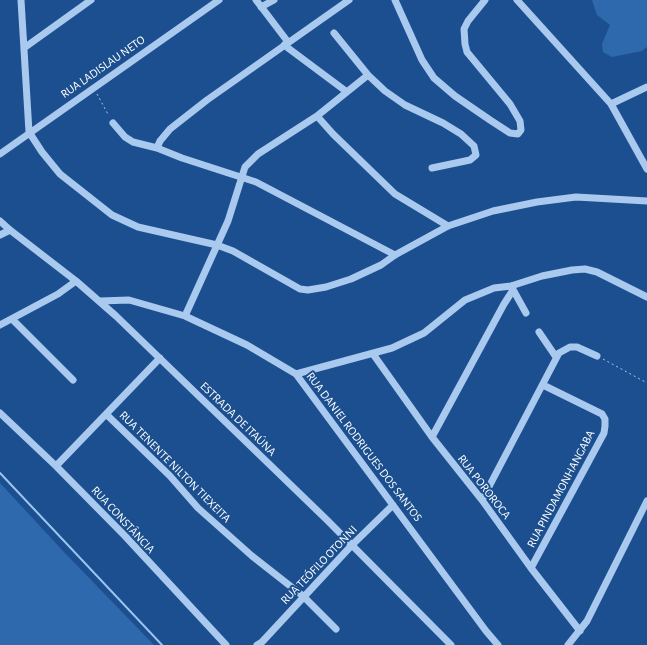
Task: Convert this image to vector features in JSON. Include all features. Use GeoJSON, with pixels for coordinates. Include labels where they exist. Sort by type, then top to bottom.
{"type":"FeatureCollection","features":[{"type":"Feature","properties":{"kind":"street"},"geometry":{"type":"LineString","coordinates":[[21,0],[29,132],[42,152],[60,174],[112,214],[138,227],[217,245],[233,251],[290,284],[308,290],[326,287],[351,279],[381,266],[395,255],[448,226],[494,211],[537,202],[576,197],[647,202]]}},
{"type":"Feature","properties":{"kind":"street"},"geometry":{"type":"LineString","coordinates":[[24,48],[91,0]]}},
{"type":"Feature","properties":{"kind":"street","name":"RUA LADISLAU NETO"},"geometry":{"type":"LineString","coordinates":[[0,154],[29,132],[219,0]]}},
{"type":"Feature","properties":{"kind":"street"},"geometry":{"type":"LineString","coordinates":[[256,0],[286,43],[347,92]]}},
{"type":"Feature","properties":{"kind":"street"},"geometry":{"type":"LineString","coordinates":[[260,6],[274,0]]}},
{"type":"Feature","properties":{"kind":"street"},"geometry":{"type":"LineString","coordinates":[[158,148],[160,141],[170,129],[207,100],[349,0]]}},
{"type":"Feature","properties":{"kind":"street"},"geometry":{"type":"LineString","coordinates":[[395,0],[422,60],[434,78],[455,96],[490,120],[510,133],[518,134],[522,130],[520,121],[510,104],[471,57],[465,44],[464,29],[468,21],[485,0]]}},
{"type":"Feature","properties":{"kind":"street"},"geometry":{"type":"LineString","coordinates":[[517,0],[612,104],[647,169]]}},
{"type":"Feature","properties":{"kind":"street"},"geometry":{"type":"LineString","coordinates":[[334,33],[368,75],[386,91],[405,105],[443,123],[461,134],[474,146],[476,155],[470,160],[432,168]]}},
{"type":"Feature","properties":{"kind":"street"},"geometry":{"type":"LineString","coordinates":[[185,316],[232,209],[245,166],[254,157],[317,116],[368,75]]}},
{"type":"Feature","properties":{"kind":"street"},"geometry":{"type":"LineString","coordinates":[[612,104],[647,88]]}},
{"type":"Feature","properties":{"kind":"street"},"geometry":{"type":"LineString","coordinates":[[317,116],[333,134],[395,194],[448,226]]}},
{"type":"Feature","properties":{"kind":"street"},"geometry":{"type":"LineString","coordinates":[[113,123],[125,137],[132,142],[158,148],[182,158],[256,182],[395,255]]}},
{"type":"Feature","properties":{"kind":"street","name":"ESTRADA DE ITAÚNA"},"geometry":{"type":"LineString","coordinates":[[0,221],[100,301],[160,358],[451,645]]}},
{"type":"Feature","properties":{"kind":"street"},"geometry":{"type":"LineString","coordinates":[[0,235],[10,230]]}},
{"type":"Feature","properties":{"kind":"street"},"geometry":{"type":"LineString","coordinates":[[296,374],[373,354],[424,333],[465,300],[494,288],[512,288],[542,276],[585,269],[597,272],[647,297]]}},
{"type":"Feature","properties":{"kind":"street"},"geometry":{"type":"LineString","coordinates":[[0,325],[58,294],[76,281]]}},
{"type":"Feature","properties":{"kind":"street"},"geometry":{"type":"LineString","coordinates":[[512,288],[526,313]]}},
{"type":"Feature","properties":{"kind":"street"},"geometry":{"type":"LineString","coordinates":[[432,437],[512,288]]}},
{"type":"Feature","properties":{"kind":"street","name":"RUA DANIEL RODRIGUES DOS SANTOS"},"geometry":{"type":"LineString","coordinates":[[100,301],[129,300],[185,316],[247,345],[296,374],[486,631],[498,645]]}},
{"type":"Feature","properties":{"kind":"street"},"geometry":{"type":"LineString","coordinates":[[12,319],[73,380]]}},
{"type":"Feature","properties":{"kind":"street"},"geometry":{"type":"LineString","coordinates":[[539,332],[556,357]]}},
{"type":"Feature","properties":{"kind":"street"},"geometry":{"type":"LineString","coordinates":[[482,500],[559,353],[570,347],[577,348],[597,356]]}},
{"type":"Feature","properties":{"kind":"street","name":"RUA POROROCA"},"geometry":{"type":"LineString","coordinates":[[373,354],[432,437],[482,500],[531,568],[580,631]]}},
{"type":"Feature","properties":{"kind":"street"},"geometry":{"type":"LineString","coordinates":[[56,466],[160,358]]}},
{"type":"Feature","properties":{"kind":"street","name":"RUA PINDAMONHANGABA"},"geometry":{"type":"LineString","coordinates":[[531,568],[604,433],[605,426],[605,419],[602,414],[543,384]]}},
{"type":"Feature","properties":{"kind":"street","name":"RUA CONSTÂNCIA"},"geometry":{"type":"LineString","coordinates":[[0,413],[56,466],[125,536],[226,645]]}},
{"type":"Feature","properties":{"kind":"street","name":"RUA TENENTE NILTON TIEXEITA"},"geometry":{"type":"LineString","coordinates":[[106,414],[170,476],[198,508],[252,556],[303,596],[336,629]]}},
{"type":"Feature","properties":{"kind":"street"},"geometry":{"type":"LineString","coordinates":[[568,645],[580,631],[601,594],[647,501]]}},
{"type":"Feature","properties":{"kind":"street","name":"RUA TEÓFILO OTONNI"},"geometry":{"type":"LineString","coordinates":[[260,644],[303,596],[393,505]]}},
{"type":"Feature","properties":{"kind":"path"},"geometry":{"type":"LineString","coordinates":[[93,87],[113,123]]}},
{"type":"Feature","properties":{"kind":"path"},"geometry":{"type":"LineString","coordinates":[[597,356],[647,382]]}},
{"type":"Feature","properties":{"kind":"shaded area"},"geometry":{"type":"Polygon","coordinates":[[[592,0],[647,0],[647,47],[642,51],[612,57],[603,52],[602,44],[610,25],[597,15],[592,0]]]}},
{"type":"Feature","properties":{"kind":"shaded area"},"geometry":{"type":"Polygon","coordinates":[[[0,483],[64,552],[154,645],[0,645],[0,483]]]}},
{"type":"Feature","properties":{"kind":"waterway"},"geometry":{"type":"LineString","coordinates":[[0,473],[162,645]]}}]}
